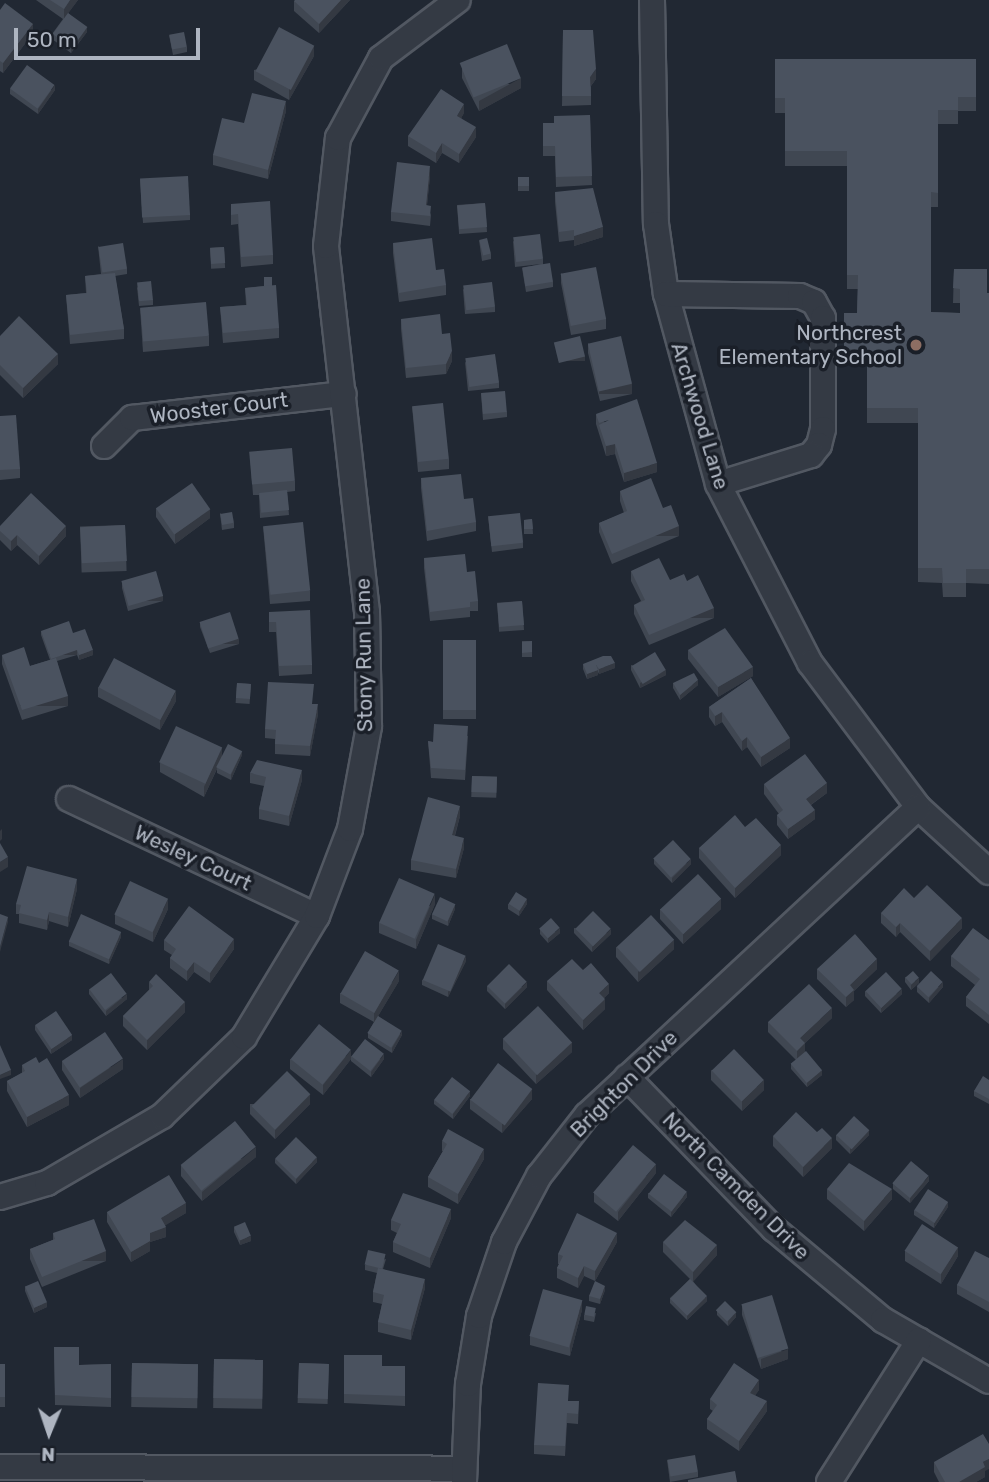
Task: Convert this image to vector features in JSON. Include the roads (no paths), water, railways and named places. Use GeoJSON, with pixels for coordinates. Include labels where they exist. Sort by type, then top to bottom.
{"type":"FeatureCollection","features":[{"type":"Feature","properties":{"kind":"street","name":"Stony Run Lane"},"geometry":{"type":"LineString","coordinates":[[0,1197],[47,1183],[162,1116],[244,1037],[317,916],[350,829],[369,726],[367,612],[326,246],[338,138],[382,58],[458,0]]}},
{"type":"Feature","properties":{"kind":"street","name":"Archwood Lane"},"geometry":{"type":"LineString","coordinates":[[652,0],[656,225],[666,294],[718,484],[810,663],[918,807],[989,872]]}},
{"type":"Feature","properties":{"kind":"street"},"geometry":{"type":"LineString","coordinates":[[666,294],[800,296],[814,302],[823,318],[823,429],[819,445],[811,455],[718,484]]}},
{"type":"Feature","properties":{"kind":"street","name":"Wooster Court"},"geometry":{"type":"LineString","coordinates":[[104,446],[132,418],[344,394]]}},
{"type":"Feature","properties":{"kind":"street","name":"Wesley Court"},"geometry":{"type":"LineString","coordinates":[[69,799],[317,916]]}},
{"type":"Feature","properties":{"kind":"street","name":"Brighton Drive"},"geometry":{"type":"LineString","coordinates":[[464,1476],[468,1384],[479,1316],[503,1242],[539,1176],[587,1115],[918,807]]}},
{"type":"Feature","properties":{"kind":"street","name":"North Camden Drive"},"geometry":{"type":"LineString","coordinates":[[627,1077],[774,1229],[883,1320],[989,1381]]}},
{"type":"Feature","properties":{"kind":"street"},"geometry":{"type":"LineString","coordinates":[[829,1482],[919,1340]]}},
{"type":"Feature","properties":{"kind":"street"},"geometry":{"type":"LineString","coordinates":[[0,1467],[101,1475],[464,1476]]}},
{"type":"Feature","properties":{"kind":"place","name":"Northcrest Elementary School"},"geometry":{"type":"Point","coordinates":[916,345]}}]}
